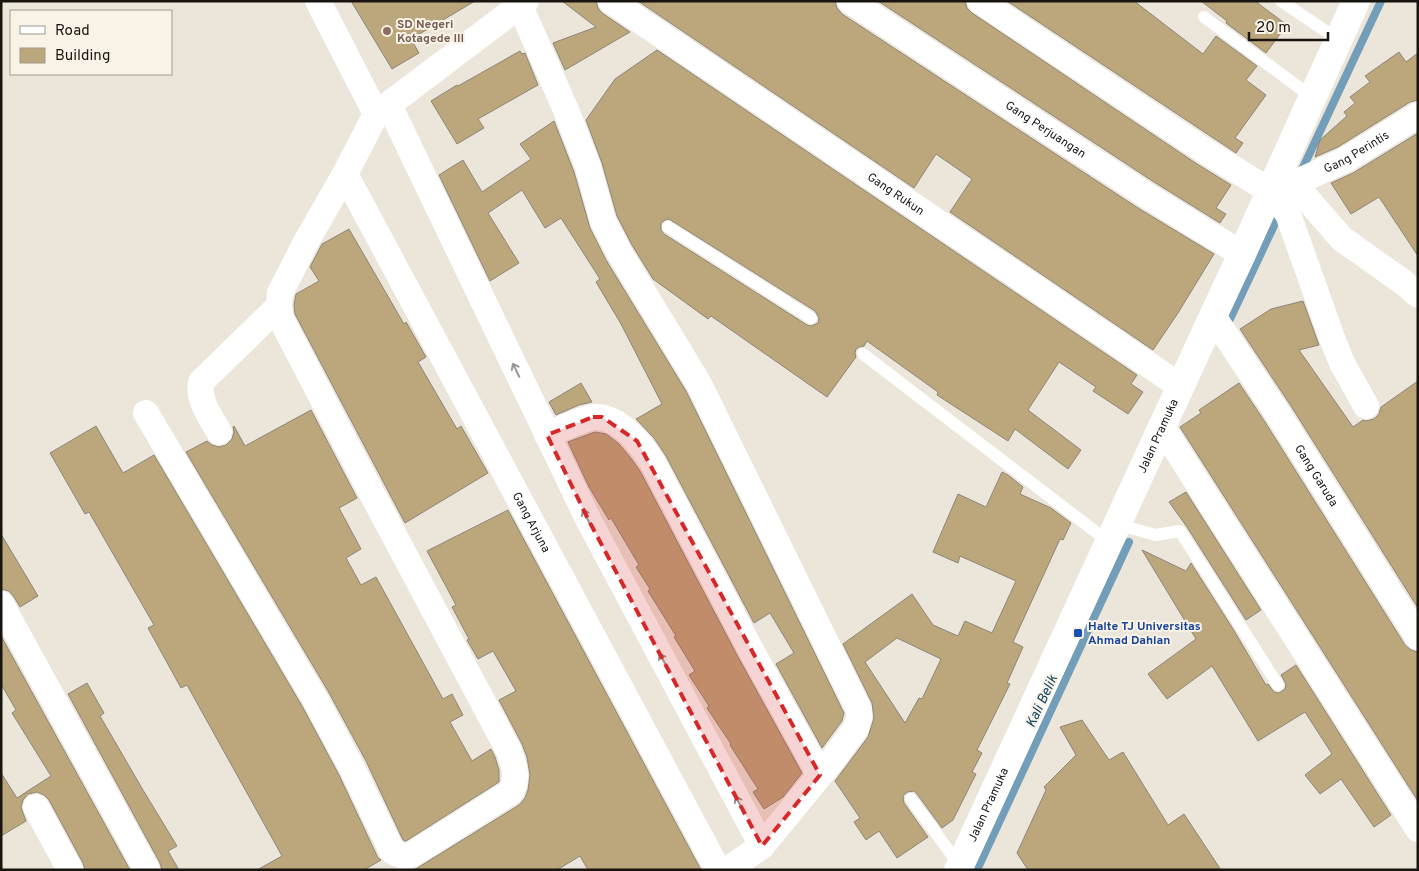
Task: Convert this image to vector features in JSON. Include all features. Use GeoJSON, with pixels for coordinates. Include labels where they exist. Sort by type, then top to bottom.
{"type":"FeatureCollection","features":[{"type":"Feature","properties":{"kind":"main road","name":"Jalan Pramuka"},"geometry":{"type":"LineString","coordinates":[[959,868],[1242,254],[1287,191],[1313,98],[1356,1]]}},
{"type":"Feature","properties":{"kind":"street"},"geometry":{"type":"LineString","coordinates":[[318,1],[382,109],[547,434],[588,519],[762,846]]}},
{"type":"Feature","properties":{"kind":"street","name":"Gang Rukun"},"geometry":{"type":"LineString","coordinates":[[611,1],[1180,386]]}},
{"type":"Feature","properties":{"kind":"street","name":"Gang Perjuangan"},"geometry":{"type":"LineString","coordinates":[[850,1],[1146,195],[1242,254]]}},
{"type":"Feature","properties":{"kind":"street"},"geometry":{"type":"LineString","coordinates":[[980,1],[1205,151],[1287,191],[1342,239],[1403,282],[1418,295]]}},
{"type":"Feature","properties":{"kind":"street"},"geometry":{"type":"LineString","coordinates":[[146,413],[315,699],[352,768],[392,851],[400,856],[411,856],[511,792],[516,783],[516,772],[509,751],[281,319],[279,306],[280,293],[306,242],[382,109],[523,3],[588,166],[603,221],[619,252],[699,384],[859,710],[856,728],[820,776],[762,846],[727,870]]}},
{"type":"Feature","properties":{"kind":"street","name":"Gang Perintis"},"geometry":{"type":"LineString","coordinates":[[1287,191],[1345,160],[1418,114]]}},
{"type":"Feature","properties":{"kind":"street","name":"Gang Arjuna"},"geometry":{"type":"LineString","coordinates":[[345,174],[718,870]]}},
{"type":"Feature","properties":{"kind":"street"},"geometry":{"type":"LineString","coordinates":[[1287,191],[1332,338],[1342,363],[1366,406]]}},
{"type":"Feature","properties":{"kind":"street"},"geometry":{"type":"LineString","coordinates":[[219,432],[199,393],[201,382],[279,306]]}},
{"type":"Feature","properties":{"kind":"street","name":"Gang Garuda"},"geometry":{"type":"LineString","coordinates":[[1212,316],[1278,414],[1418,637]]}},
{"type":"Feature","properties":{"kind":"street"},"geometry":{"type":"LineString","coordinates":[[547,434],[593,417],[602,417],[622,427],[637,441],[653,463],[751,650],[820,776]]}},
{"type":"Feature","properties":{"kind":"street"},"geometry":{"type":"LineString","coordinates":[[1162,427],[1418,829]]}},
{"type":"Feature","properties":{"kind":"street"},"geometry":{"type":"LineString","coordinates":[[1,604],[147,870]]}},
{"type":"Feature","properties":{"kind":"street"},"geometry":{"type":"LineString","coordinates":[[36,807],[70,870]]}},
{"type":"Feature","properties":{"kind":"lane"},"geometry":{"type":"LineString","coordinates":[[1281,1],[1339,40]]}},
{"type":"Feature","properties":{"kind":"lane"},"geometry":{"type":"LineString","coordinates":[[1204,16],[1313,98]]}},
{"type":"Feature","properties":{"kind":"lane"},"geometry":{"type":"LineString","coordinates":[[668,227],[811,318]]}},
{"type":"Feature","properties":{"kind":"lane"},"geometry":{"type":"LineString","coordinates":[[862,354],[1113,533],[1154,535],[1180,531],[1278,685]]}},
{"type":"Feature","properties":{"kind":"lane"},"geometry":{"type":"LineString","coordinates":[[911,799],[959,868]]}},
{"type":"Feature","properties":{"kind":"highlighted area"},"geometry":{"type":"Polygon","coordinates":[[[593,417],[602,417],[637,441],[820,775],[762,846],[588,519],[547,435],[593,417]]]}},
{"type":"Feature","properties":{"kind":"building"},"geometry":{"type":"Polygon","coordinates":[[[351,1],[475,1],[411,39],[419,53],[392,69],[351,1]]]}},
{"type":"Feature","properties":{"kind":"building"},"geometry":{"type":"Polygon","coordinates":[[[562,1],[596,1],[602,13],[630,32],[565,70],[553,43],[596,27],[562,1]]]}},
{"type":"Feature","properties":{"kind":"building"},"geometry":{"type":"Polygon","coordinates":[[[638,1],[835,1],[837,8],[842,14],[1138,208],[1214,254],[1153,350],[950,212],[972,179],[936,154],[914,188],[638,1]]]}},
{"type":"Feature","properties":{"kind":"building"},"geometry":{"type":"Polygon","coordinates":[[[878,1],[965,1],[967,8],[972,13],[1231,185],[1216,208],[1226,214],[1220,223],[1154,182],[878,1]]]}},
{"type":"Feature","properties":{"kind":"building"},"geometry":{"type":"Polygon","coordinates":[[[1007,1],[1134,1],[1203,54],[1216,36],[1257,66],[1246,80],[1266,95],[1235,138],[1243,143],[1236,153],[1007,1]]]}},
{"type":"Feature","properties":{"kind":"building"},"geometry":{"type":"Polygon","coordinates":[[[1201,1],[1255,1],[1287,25],[1266,53],[1226,23],[1227,21],[1201,1]]]}},
{"type":"Feature","properties":{"kind":"building"},"geometry":{"type":"Polygon","coordinates":[[[657,50],[1137,375],[1131,384],[1143,392],[1128,414],[1093,391],[1096,387],[1059,362],[1028,410],[1081,450],[1068,469],[1015,429],[1008,441],[937,395],[938,392],[867,341],[864,346],[856,349],[856,357],[827,397],[711,316],[708,319],[653,279],[617,216],[602,163],[586,120],[615,79],[657,50]],[[669,219],[661,223],[661,230],[664,234],[807,325],[811,326],[818,323],[819,318],[815,311],[669,219]]]}},
{"type":"Feature","properties":{"kind":"building"},"geometry":{"type":"Polygon","coordinates":[[[520,51],[522,54],[525,53],[538,85],[478,119],[484,128],[457,144],[431,101],[520,51]]]}},
{"type":"Feature","properties":{"kind":"building"},"geometry":{"type":"Polygon","coordinates":[[[1399,52],[1406,62],[1418,53],[1418,100],[1410,102],[1338,147],[1315,157],[1320,140],[1347,116],[1344,112],[1355,103],[1350,97],[1370,82],[1365,76],[1399,52]]]}},
{"type":"Feature","properties":{"kind":"building"},"geometry":{"type":"Polygon","coordinates":[[[554,121],[574,172],[590,228],[606,260],[686,391],[844,713],[842,721],[822,748],[776,664],[794,653],[770,613],[754,623],[666,456],[654,438],[636,419],[662,404],[621,324],[596,282],[600,279],[561,218],[545,228],[522,190],[488,213],[519,263],[490,281],[439,175],[463,160],[482,192],[531,159],[520,144],[554,121]]]}},
{"type":"Feature","properties":{"kind":"building"},"geometry":{"type":"Polygon","coordinates":[[[1418,133],[1418,256],[1379,197],[1351,214],[1331,183],[1353,173],[1418,133]]]}},
{"type":"Feature","properties":{"kind":"building"},"geometry":{"type":"Polygon","coordinates":[[[349,229],[404,324],[406,322],[426,357],[418,362],[457,429],[461,426],[488,473],[405,523],[295,314],[296,294],[319,281],[310,267],[322,244],[349,229]]]}},
{"type":"Feature","properties":{"kind":"building"},"geometry":{"type":"Polygon","coordinates":[[[1303,301],[1319,345],[1299,350],[1353,427],[1363,420],[1374,419],[1379,414],[1381,407],[1418,381],[1418,608],[1291,406],[1240,329],[1271,309],[1303,301]]]}},
{"type":"Feature","properties":{"kind":"building"},"geometry":{"type":"Polygon","coordinates":[[[581,383],[592,402],[579,405],[556,415],[549,402],[581,383]]]}},
{"type":"Feature","properties":{"kind":"building"},"geometry":{"type":"Polygon","coordinates":[[[1239,383],[1405,645],[1411,650],[1418,652],[1418,801],[1180,427],[1201,413],[1199,410],[1239,383]]]}},
{"type":"Feature","properties":{"kind":"building"},"geometry":{"type":"Polygon","coordinates":[[[311,410],[357,498],[339,508],[361,549],[346,558],[361,585],[376,577],[443,699],[452,694],[463,715],[450,722],[472,761],[491,749],[499,770],[499,782],[406,841],[403,840],[366,761],[328,691],[186,452],[207,441],[219,447],[226,445],[232,439],[234,426],[245,446],[311,410]]]}},
{"type":"Feature","properties":{"kind":"building"},"geometry":{"type":"Polygon","coordinates":[[[96,426],[123,473],[154,455],[302,706],[339,775],[378,858],[381,860],[364,870],[257,870],[282,856],[187,685],[181,688],[148,628],[154,625],[89,512],[85,514],[50,453],[96,426]]]}},
{"type":"Feature","properties":{"kind":"building"},"geometry":{"type":"Polygon","coordinates":[[[595,432],[606,434],[618,443],[640,471],[738,657],[802,773],[783,797],[764,809],[753,792],[758,789],[707,708],[709,706],[689,675],[695,671],[648,591],[650,589],[636,567],[639,565],[611,518],[609,520],[589,487],[568,442],[595,432]]]}},
{"type":"Feature","properties":{"kind":"building"},"geometry":{"type":"Polygon","coordinates":[[[1002,472],[1023,487],[1020,494],[1051,508],[1071,523],[1063,540],[1060,539],[1013,642],[1023,647],[1007,683],[1010,684],[977,750],[982,753],[972,772],[976,774],[953,820],[942,828],[917,794],[914,791],[907,792],[903,796],[904,803],[928,837],[897,858],[879,831],[866,840],[854,822],[860,818],[835,781],[868,737],[874,718],[872,703],[843,644],[912,594],[933,625],[958,636],[965,621],[992,633],[1016,581],[960,556],[958,563],[933,552],[958,494],[986,507],[1002,472]],[[897,638],[865,662],[905,723],[919,698],[922,699],[941,659],[897,638]]]}},
{"type":"Feature","properties":{"kind":"building"},"geometry":{"type":"Polygon","coordinates":[[[1186,492],[1261,610],[1246,620],[1169,502],[1186,492]]]}},
{"type":"Feature","properties":{"kind":"building"},"geometry":{"type":"Polygon","coordinates":[[[508,510],[701,870],[588,870],[580,856],[557,870],[414,870],[519,805],[525,798],[528,790],[530,775],[527,757],[499,700],[516,691],[493,651],[478,659],[452,607],[456,605],[427,551],[508,510]]]}},
{"type":"Feature","properties":{"kind":"building"},"geometry":{"type":"Polygon","coordinates":[[[1,534],[38,596],[20,607],[9,591],[1,589],[1,534]]]}},
{"type":"Feature","properties":{"kind":"building"},"geometry":{"type":"Polygon","coordinates":[[[1142,550],[1186,571],[1191,563],[1266,685],[1268,684],[1274,692],[1279,693],[1285,689],[1286,684],[1281,675],[1296,665],[1391,815],[1374,827],[1341,779],[1320,794],[1305,775],[1332,754],[1305,712],[1258,741],[1212,666],[1167,699],[1148,674],[1196,639],[1142,550]]]}},
{"type":"Feature","properties":{"kind":"building"},"geometry":{"type":"Polygon","coordinates":[[[1,636],[130,870],[85,870],[49,800],[37,792],[28,794],[23,800],[21,807],[26,821],[1,836],[1,773],[17,798],[51,776],[12,713],[16,710],[1,684],[1,636]]]}},
{"type":"Feature","properties":{"kind":"building"},"geometry":{"type":"Polygon","coordinates":[[[87,683],[104,713],[100,716],[177,846],[168,851],[179,870],[162,870],[160,863],[68,694],[87,683]]]}},
{"type":"Feature","properties":{"kind":"building"},"geometry":{"type":"Polygon","coordinates":[[[1082,720],[1109,760],[1123,752],[1168,825],[1184,814],[1221,870],[1028,870],[1017,853],[1046,790],[1044,787],[1076,755],[1060,727],[1082,720]]]}},
{"type":"Feature","properties":{"kind":"waterway"},"geometry":{"type":"LineString","coordinates":[[1300,174],[1381,1]]}},
{"type":"Feature","properties":{"kind":"waterway"},"geometry":{"type":"LineString","coordinates":[[1230,319],[1280,213]]}},
{"type":"Feature","properties":{"kind":"waterway","name":"Kali Belik"},"geometry":{"type":"LineString","coordinates":[[977,870],[1129,542]]}},
{"type":"Feature","properties":{"kind":"place","name":"SD Negeri Kotagede III"},"geometry":{"type":"Point","coordinates":[387,31]}},
{"type":"Feature","properties":{"kind":"place","name":"Halte TJ Universitas Ahmad Dahlan"},"geometry":{"type":"Point","coordinates":[1078,633]}}]}
